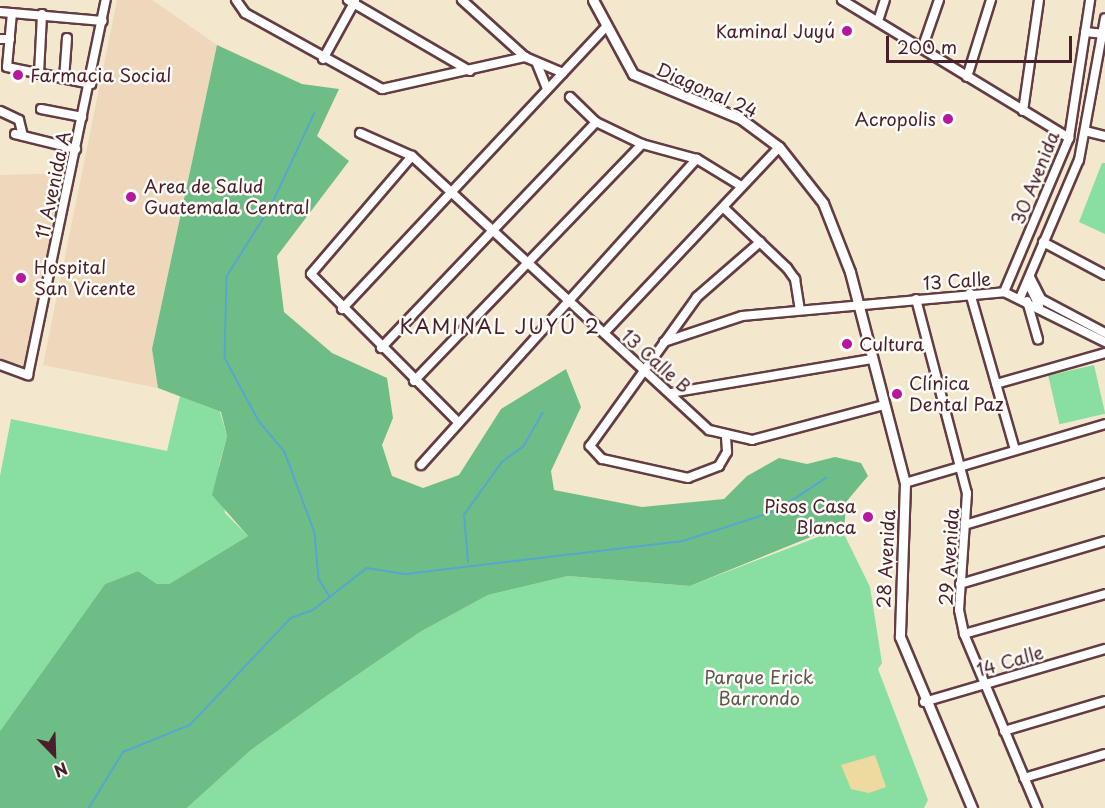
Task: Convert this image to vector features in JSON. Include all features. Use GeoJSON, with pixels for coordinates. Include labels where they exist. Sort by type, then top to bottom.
{"type":"FeatureCollection","features":[{"type":"Feature","properties":{"kind":"main road","name":"Diagonal 24"},"geometry":{"type":"LineString","coordinates":[[593,0],[605,28],[633,74],[741,119],[779,147],[823,203],[858,303]]}},
{"type":"Feature","properties":{"kind":"main road","name":"28 Avenida"},"geometry":{"type":"LineString","coordinates":[[858,303],[905,483],[900,637],[924,702],[972,808]]}},
{"type":"Feature","properties":{"kind":"street","name":"11 Avenida A"},"geometry":{"type":"LineString","coordinates":[[0,365],[28,375],[82,117],[91,84],[106,0]]}},
{"type":"Feature","properties":{"kind":"street"},"geometry":{"type":"LineString","coordinates":[[236,0],[245,13],[323,59],[382,89],[525,57]]}},
{"type":"Feature","properties":{"kind":"street"},"geometry":{"type":"LineString","coordinates":[[462,0],[525,57],[562,73]]}},
{"type":"Feature","properties":{"kind":"street"},"geometry":{"type":"LineString","coordinates":[[842,0],[1069,138]]}},
{"type":"Feature","properties":{"kind":"street"},"geometry":{"type":"LineString","coordinates":[[878,21],[885,0]]}},
{"type":"Feature","properties":{"kind":"street"},"geometry":{"type":"LineString","coordinates":[[922,49],[939,0]]}},
{"type":"Feature","properties":{"kind":"street"},"geometry":{"type":"LineString","coordinates":[[967,77],[991,0]]}},
{"type":"Feature","properties":{"kind":"street"},"geometry":{"type":"LineString","coordinates":[[1023,111],[1039,0]]}},
{"type":"Feature","properties":{"kind":"street","name":"30 Avenida"},"geometry":{"type":"LineString","coordinates":[[1004,292],[1069,138],[1090,0]]}},
{"type":"Feature","properties":{"kind":"street"},"geometry":{"type":"LineString","coordinates":[[323,59],[352,1],[470,71]]}},
{"type":"Feature","properties":{"kind":"street"},"geometry":{"type":"LineString","coordinates":[[0,12],[103,21]]}},
{"type":"Feature","properties":{"kind":"street"},"geometry":{"type":"LineString","coordinates":[[12,13],[5,61],[39,74],[91,84]]}},
{"type":"Feature","properties":{"kind":"street"},"geometry":{"type":"LineString","coordinates":[[39,74],[42,14]]}},
{"type":"Feature","properties":{"kind":"street","name":"30 Avenida"},"geometry":{"type":"LineString","coordinates":[[1023,299],[1043,243],[1075,170],[1085,131],[1104,34],[1105,18]]}},
{"type":"Feature","properties":{"kind":"street"},"geometry":{"type":"LineString","coordinates":[[342,309],[605,28]]}},
{"type":"Feature","properties":{"kind":"street"},"geometry":{"type":"LineString","coordinates":[[1084,32],[1104,34]]}},
{"type":"Feature","properties":{"kind":"street"},"geometry":{"type":"LineString","coordinates":[[64,79],[67,38]]}},
{"type":"Feature","properties":{"kind":"street"},"geometry":{"type":"LineString","coordinates":[[0,39],[10,39]]}},
{"type":"Feature","properties":{"kind":"street"},"geometry":{"type":"LineString","coordinates":[[536,63],[547,89]]}},
{"type":"Feature","properties":{"kind":"street"},"geometry":{"type":"LineString","coordinates":[[570,97],[596,122],[642,144],[697,159],[741,186]]}},
{"type":"Feature","properties":{"kind":"street"},"geometry":{"type":"LineString","coordinates":[[41,109],[82,117]]}},
{"type":"Feature","properties":{"kind":"street"},"geometry":{"type":"LineString","coordinates":[[0,111],[19,120],[19,135],[76,149]]}},
{"type":"Feature","properties":{"kind":"street"},"geometry":{"type":"LineString","coordinates":[[381,348],[596,122]]}},
{"type":"Feature","properties":{"kind":"street"},"geometry":{"type":"LineString","coordinates":[[1085,131],[1105,136]]}},
{"type":"Feature","properties":{"kind":"street","name":"13 Calle B"},"geometry":{"type":"LineString","coordinates":[[360,133],[412,156],[709,430],[726,437],[752,440],[884,405]]}},
{"type":"Feature","properties":{"kind":"street"},"geometry":{"type":"LineString","coordinates":[[414,381],[642,144]]}},
{"type":"Feature","properties":{"kind":"street"},"geometry":{"type":"LineString","coordinates":[[604,333],[779,147]]}},
{"type":"Feature","properties":{"kind":"street"},"geometry":{"type":"LineString","coordinates":[[412,156],[311,274],[342,309],[457,421]]}},
{"type":"Feature","properties":{"kind":"street"},"geometry":{"type":"LineString","coordinates":[[421,465],[457,421],[567,299],[697,159]]}},
{"type":"Feature","properties":{"kind":"street"},"geometry":{"type":"LineString","coordinates":[[1058,165],[1064,173],[1075,170]]}},
{"type":"Feature","properties":{"kind":"street"},"geometry":{"type":"LineString","coordinates":[[724,208],[795,279],[800,310]]}},
{"type":"Feature","properties":{"kind":"street"},"geometry":{"type":"LineString","coordinates":[[726,437],[727,452],[719,465],[688,478],[602,459],[590,446],[697,297],[760,242]]}},
{"type":"Feature","properties":{"kind":"street"},"geometry":{"type":"LineString","coordinates":[[1043,243],[1105,275]]}},
{"type":"Feature","properties":{"kind":"street"},"geometry":{"type":"LineString","coordinates":[[1029,280],[1042,309]]}},
{"type":"Feature","properties":{"kind":"street"},"geometry":{"type":"LineString","coordinates":[[1029,280],[1041,299],[1105,333]]}},
{"type":"Feature","properties":{"kind":"street","name":"13 Calle"},"geometry":{"type":"LineString","coordinates":[[664,342],[742,316],[858,303],[1004,292],[1023,299],[1105,342]]}},
{"type":"Feature","properties":{"kind":"street"},"geometry":{"type":"LineString","coordinates":[[970,293],[1015,450]]}},
{"type":"Feature","properties":{"kind":"street","name":"29 Avenida"},"geometry":{"type":"LineString","coordinates":[[916,299],[962,465],[968,524],[960,584],[964,634],[1037,808]]}},
{"type":"Feature","properties":{"kind":"street"},"geometry":{"type":"LineString","coordinates":[[1023,299],[1038,339]]}},
{"type":"Feature","properties":{"kind":"street"},"geometry":{"type":"LineString","coordinates":[[996,384],[1105,353]]}},
{"type":"Feature","properties":{"kind":"street"},"geometry":{"type":"LineString","coordinates":[[671,393],[872,359]]}},
{"type":"Feature","properties":{"kind":"street"},"geometry":{"type":"LineString","coordinates":[[905,483],[1105,424]]}},
{"type":"Feature","properties":{"kind":"street"},"geometry":{"type":"LineString","coordinates":[[968,524],[1105,483]]}},
{"type":"Feature","properties":{"kind":"street"},"geometry":{"type":"LineString","coordinates":[[960,584],[1105,541]]}},
{"type":"Feature","properties":{"kind":"street"},"geometry":{"type":"LineString","coordinates":[[964,634],[1105,594]]}},
{"type":"Feature","properties":{"kind":"street","name":"14 Calle"},"geometry":{"type":"LineString","coordinates":[[924,702],[1105,649]]}},
{"type":"Feature","properties":{"kind":"street"},"geometry":{"type":"LineString","coordinates":[[1004,731],[1105,701]]}},
{"type":"Feature","properties":{"kind":"street"},"geometry":{"type":"LineString","coordinates":[[1024,778],[1105,754]]}},
{"type":"Feature","properties":{"kind":"shaded area","name":"Area de Salud Guatemala Central"},"geometry":{"type":"Polygon","coordinates":[[[117,0],[152,0],[217,45],[152,349],[158,388],[43,365],[117,0]]]}},
{"type":"Feature","properties":{"kind":"shaded area","name":"Hospital San Vicente"},"geometry":{"type":"Polygon","coordinates":[[[67,173],[23,365],[0,359],[0,175],[67,173]]]}},
{"type":"Feature","properties":{"kind":"green space"},"geometry":{"type":"Polygon","coordinates":[[[217,45],[302,84],[339,89],[317,136],[349,161],[277,256],[284,312],[332,353],[387,378],[393,418],[382,445],[392,476],[423,488],[459,475],[501,409],[566,369],[581,407],[551,471],[554,490],[642,507],[724,499],[747,476],[779,458],[807,464],[835,457],[861,463],[868,476],[846,502],[844,534],[823,532],[690,586],[568,576],[488,595],[420,632],[328,695],[251,750],[187,808],[0,808],[0,731],[105,584],[138,571],[157,584],[169,584],[248,536],[212,495],[227,436],[221,412],[158,388],[152,349],[217,45]]]}},
{"type":"Feature","properties":{"kind":"green space"},"geometry":{"type":"Polygon","coordinates":[[[1102,163],[1105,163],[1105,234],[1079,222],[1102,163]]]}},
{"type":"Feature","properties":{"kind":"green space"},"geometry":{"type":"Polygon","coordinates":[[[1094,365],[1105,414],[1059,424],[1048,376],[1094,365]]]}},
{"type":"Feature","properties":{"kind":"green space"},"geometry":{"type":"Polygon","coordinates":[[[180,396],[220,412],[227,436],[219,466],[225,513],[248,536],[169,584],[157,584],[138,571],[105,584],[0,731],[0,476],[11,419],[167,451],[180,396]]]}},
{"type":"Feature","properties":{"kind":"green space","name":"Parque Erick Barrondo"},"geometry":{"type":"Polygon","coordinates":[[[836,530],[844,534],[870,587],[882,663],[878,669],[928,800],[924,808],[187,808],[251,750],[328,695],[420,632],[488,595],[568,576],[690,586],[836,530]]]}},
{"type":"Feature","properties":{"kind":"sand"},"geometry":{"type":"Polygon","coordinates":[[[875,755],[886,787],[869,793],[851,789],[841,765],[875,755]]]}},
{"type":"Feature","properties":{"kind":"waterway"},"geometry":{"type":"LineString","coordinates":[[315,113],[271,207],[227,277],[225,358],[259,421],[285,452],[315,533],[319,579],[329,595]]}},
{"type":"Feature","properties":{"kind":"waterway"},"geometry":{"type":"LineString","coordinates":[[468,562],[464,515],[502,462],[523,447],[543,413]]}},
{"type":"Feature","properties":{"kind":"waterway"},"geometry":{"type":"LineString","coordinates":[[89,808],[123,752],[190,725],[291,618],[313,610],[367,568],[406,574],[683,541],[776,511],[826,478]]}},
{"type":"Feature","properties":{"kind":"place","name":"Kaminal Juyú"},"geometry":{"type":"Point","coordinates":[847,31]}},
{"type":"Feature","properties":{"kind":"place","name":"Farmacia Social"},"geometry":{"type":"Point","coordinates":[18,75]}},
{"type":"Feature","properties":{"kind":"place","name":"Acropolis"},"geometry":{"type":"Point","coordinates":[948,119]}},
{"type":"Feature","properties":{"kind":"place","name":"Area de Salud Guatemala Central"},"geometry":{"type":"Point","coordinates":[131,197]}},
{"type":"Feature","properties":{"kind":"place","name":"Hospital San Vicente"},"geometry":{"type":"Point","coordinates":[21,278]}},
{"type":"Feature","properties":{"kind":"place","name":"Cultura"},"geometry":{"type":"Point","coordinates":[847,344]}},
{"type":"Feature","properties":{"kind":"place","name":"Clínica Dental Paz"},"geometry":{"type":"Point","coordinates":[897,394]}},
{"type":"Feature","properties":{"kind":"place","name":"Pisos Casa Blanca"},"geometry":{"type":"Point","coordinates":[868,517]}},
{"type":"Feature","properties":{"kind":"district","name":"KAMINAL JUYÚ 2"},"geometry":{"type":"Point","coordinates":[500,326]}}]}
